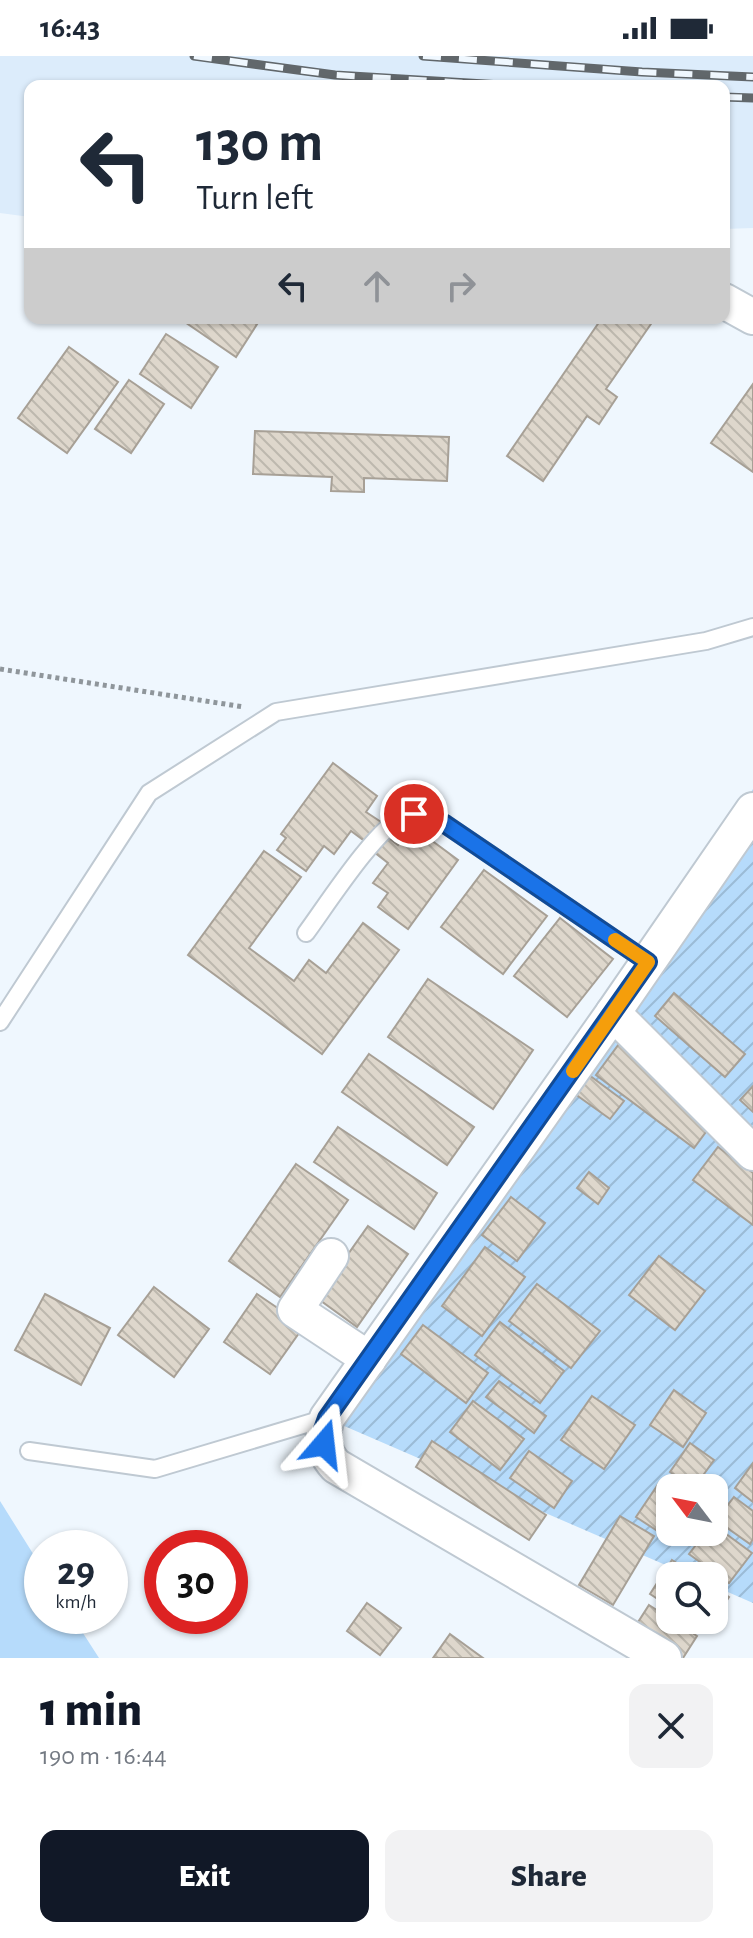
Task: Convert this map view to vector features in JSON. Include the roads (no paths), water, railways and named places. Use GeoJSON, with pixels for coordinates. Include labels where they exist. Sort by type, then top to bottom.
{"type":"FeatureCollection","features":[{"type":"Feature","properties":{"kind":"street"},"geometry":{"type":"LineString","coordinates":[[730,304],[753,317]]}},
{"type":"Feature","properties":{"kind":"street"},"geometry":{"type":"LineString","coordinates":[[664,1658],[336,1466],[328,1457],[322,1432],[327,1418],[753,810]]}},
{"type":"Feature","properties":{"kind":"street"},"geometry":{"type":"LineString","coordinates":[[613,1013],[753,1153]]}},
{"type":"Feature","properties":{"kind":"street"},"geometry":{"type":"LineString","coordinates":[[331,1256],[295,1310],[369,1359]]}},
{"type":"Feature","properties":{"kind":"lane"},"geometry":{"type":"LineString","coordinates":[[0,1022],[149,793],[276,712],[706,641],[753,627]]}},
{"type":"Feature","properties":{"kind":"lane"},"geometry":{"type":"LineString","coordinates":[[306,933],[387,826],[414,814],[445,824],[648,962]]}},
{"type":"Feature","properties":{"kind":"lane"},"geometry":{"type":"LineString","coordinates":[[29,1451],[155,1469],[327,1418]]}},
{"type":"Feature","properties":{"kind":"railway"},"geometry":{"type":"LineString","coordinates":[[194,56],[335,75],[419,80]]}},
{"type":"Feature","properties":{"kind":"railway"},"geometry":{"type":"LineString","coordinates":[[423,56],[753,77]]}},
{"type":"Feature","properties":{"kind":"railway"},"geometry":{"type":"LineString","coordinates":[[730,97],[753,98]]}}]}
